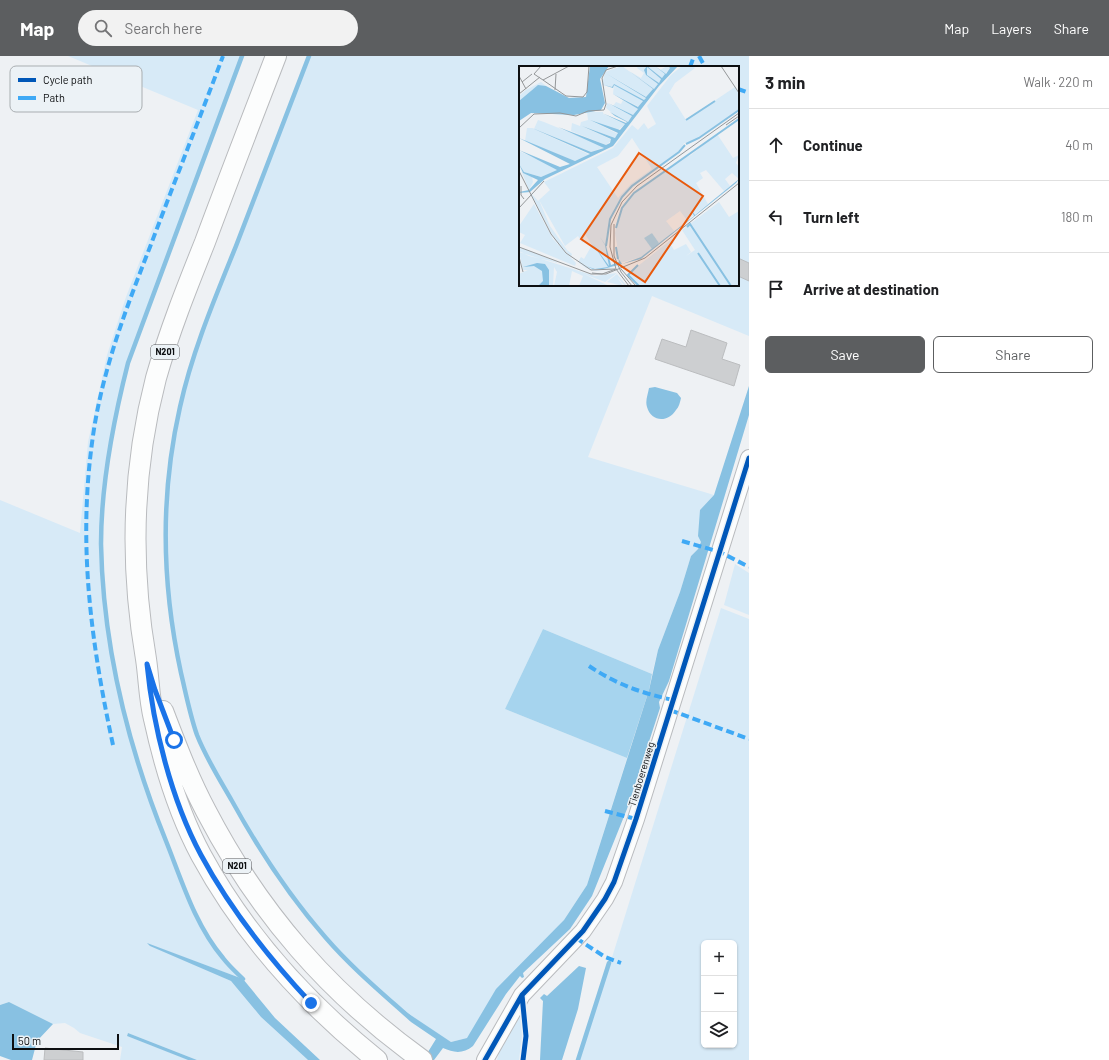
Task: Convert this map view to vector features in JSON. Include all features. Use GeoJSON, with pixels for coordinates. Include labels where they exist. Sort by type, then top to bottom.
{"type":"FeatureCollection","features":[{"type":"Feature","properties":{"kind":"main road","name":"N201"},"geometry":{"type":"LineString","coordinates":[[276,56],[171,333],[156,379],[140,469],[135,547],[140,626],[147,664],[153,717],[161,747],[184,818],[201,854],[237,912],[283,972],[311,1003],[342,1032],[377,1060]]}},
{"type":"Feature","properties":{"kind":"main road","name":"N201"},"geometry":{"type":"LineString","coordinates":[[147,664],[174,740],[205,810],[237,866],[258,897],[304,956],[343,997],[380,1029],[420,1059]]}},
{"type":"Feature","properties":{"kind":"street","name":"Tienboerenweg"},"geometry":{"type":"LineString","coordinates":[[484,1060],[522,995],[582,932],[605,899],[614,882],[636,819],[749,458]]}},
{"type":"Feature","properties":{"kind":"shaded area"},"geometry":{"type":"Polygon","coordinates":[[[68,56],[242,56],[128,363],[117,408],[103,498],[101,544],[103,582],[112,658],[120,695],[129,732],[152,805],[197,917],[213,945],[228,964],[243,979],[148,944],[231,981],[261,1017],[308,1060],[197,1060],[128,1033],[127,1036],[189,1060],[120,1060],[122,1047],[80,1033],[65,1023],[53,1024],[9,1002],[0,1005],[0,500],[80,533],[88,442],[107,355],[126,297],[198,110],[142,87],[142,66],[92,66],[68,56]]]}},
{"type":"Feature","properties":{"kind":"shaded area"},"geometry":{"type":"Polygon","coordinates":[[[309,56],[749,56],[749,336],[652,296],[588,457],[714,495],[700,510],[701,542],[698,549],[691,556],[680,592],[658,650],[652,674],[543,629],[505,709],[627,758],[587,885],[564,920],[467,1038],[451,1042],[411,1019],[378,990],[326,939],[277,876],[248,830],[198,736],[174,641],[168,590],[165,535],[167,495],[180,406],[193,359],[220,285],[309,56]]]}},
{"type":"Feature","properties":{"kind":"shaded area"},"geometry":{"type":"Polygon","coordinates":[[[749,386],[749,415],[669,681],[659,702],[660,708],[627,809],[592,896],[570,929],[523,973],[524,977],[522,978],[520,976],[506,994],[473,1046],[469,1049],[458,1052],[443,1048],[434,1060],[423,1060],[436,1039],[411,1022],[403,1010],[451,1042],[467,1038],[496,989],[564,920],[587,885],[649,690],[658,650],[680,592],[691,556],[698,549],[701,542],[698,536],[700,510],[714,495],[749,386]]]}},
{"type":"Feature","properties":{"kind":"shaded area"},"geometry":{"type":"Polygon","coordinates":[[[655,387],[677,393],[681,398],[677,409],[673,414],[664,419],[652,416],[647,407],[646,402],[649,388],[655,387]]]}},
{"type":"Feature","properties":{"kind":"shaded area"},"geometry":{"type":"Polygon","coordinates":[[[735,564],[749,573],[749,615],[724,605],[735,564]]]}},
{"type":"Feature","properties":{"kind":"shaded area"},"geometry":{"type":"Polygon","coordinates":[[[721,608],[749,619],[749,1060],[580,1060],[721,608]]]}},
{"type":"Feature","properties":{"kind":"shaded area"},"geometry":{"type":"Polygon","coordinates":[[[543,629],[652,674],[649,690],[627,758],[505,709],[543,629]]]}},
{"type":"Feature","properties":{"kind":"shaded area"},"geometry":{"type":"Polygon","coordinates":[[[147,943],[243,979],[275,1018],[320,1060],[308,1060],[261,1017],[231,981],[150,946],[147,943]]]}},
{"type":"Feature","properties":{"kind":"shaded area"},"geometry":{"type":"Polygon","coordinates":[[[579,966],[586,968],[578,1009],[562,1060],[540,1060],[543,1001],[540,998],[544,994],[547,996],[579,966]]]}},
{"type":"Feature","properties":{"kind":"shaded area"},"geometry":{"type":"Polygon","coordinates":[[[9,1002],[53,1024],[37,1041],[32,1060],[11,1060],[0,1056],[0,1005],[9,1002]]]}},
{"type":"Feature","properties":{"kind":"shaded area"},"geometry":{"type":"Polygon","coordinates":[[[522,1011],[523,1045],[520,1060],[497,1060],[501,1043],[522,1011]]]}},
{"type":"Feature","properties":{"kind":"shaded area"},"geometry":{"type":"Polygon","coordinates":[[[128,1033],[197,1060],[188,1060],[127,1036],[128,1033]]]}},
{"type":"Feature","properties":{"kind":"building"},"geometry":{"type":"Polygon","coordinates":[[[739,258],[749,263],[749,281],[739,276],[739,258]]]}},
{"type":"Feature","properties":{"kind":"building"},"geometry":{"type":"Polygon","coordinates":[[[691,330],[727,343],[722,359],[740,365],[734,386],[655,359],[662,339],[686,347],[691,330]]]}},
{"type":"Feature","properties":{"kind":"building"},"geometry":{"type":"Polygon","coordinates":[[[45,1048],[83,1052],[83,1060],[44,1060],[45,1048]]]}},
{"type":"Feature","properties":{"kind":"waterway"},"geometry":{"type":"LineString","coordinates":[[242,56],[128,363],[117,408],[109,453],[103,498],[101,544],[103,582],[112,658],[129,733],[140,769],[152,805],[197,917],[213,945],[228,964],[243,979]]}},
{"type":"Feature","properties":{"kind":"waterway"},"geometry":{"type":"LineString","coordinates":[[309,56],[220,285],[185,386],[169,473],[166,540],[170,607],[181,673],[197,735],[209,760],[242,819],[275,872],[312,922],[367,980],[411,1019]]}},
{"type":"Feature","properties":{"kind":"waterway"},"geometry":{"type":"LineString","coordinates":[[578,1060],[609,963]]}},
{"type":"Feature","properties":{"kind":"marked path"},"geometry":{"type":"LineString","coordinates":[[113,745],[98,666],[88,588],[86,549],[87,509],[89,469],[94,429],[98,406],[117,336],[141,269],[223,56]]}},
{"type":"Feature","properties":{"kind":"marked path"},"geometry":{"type":"LineString","coordinates":[[690,66],[694,56]]}},
{"type":"Feature","properties":{"kind":"marked path"},"geometry":{"type":"LineString","coordinates":[[699,56],[704,66]]}},
{"type":"Feature","properties":{"kind":"marked path"},"geometry":{"type":"LineString","coordinates":[[739,89],[749,93]]}},
{"type":"Feature","properties":{"kind":"marked path"},"geometry":{"type":"LineString","coordinates":[[682,541],[720,552],[749,567]]}},
{"type":"Feature","properties":{"kind":"marked path"},"geometry":{"type":"LineString","coordinates":[[589,666],[609,678],[629,687],[673,700]]}},
{"type":"Feature","properties":{"kind":"marked path"},"geometry":{"type":"LineString","coordinates":[[670,710],[749,739]]}},
{"type":"Feature","properties":{"kind":"marked path"},"geometry":{"type":"LineString","coordinates":[[605,811],[636,819]]}},
{"type":"Feature","properties":{"kind":"marked path"},"geometry":{"type":"LineString","coordinates":[[576,938],[605,957],[621,963]]}},
{"type":"Feature","properties":{"kind":"cycle path"},"geometry":{"type":"LineString","coordinates":[[485,1060],[522,995],[583,931],[605,899],[614,882],[636,819],[749,458]]}},
{"type":"Feature","properties":{"kind":"cycle path"},"geometry":{"type":"LineString","coordinates":[[522,995],[526,1036],[523,1060]]}},
{"type":"Feature","properties":{"kind":"route"},"geometry":{"type":"LineString","coordinates":[[174,740],[147,664],[153,717],[161,747],[184,818],[201,854],[226,896],[247,926],[283,972],[311,1003]]}}]}
